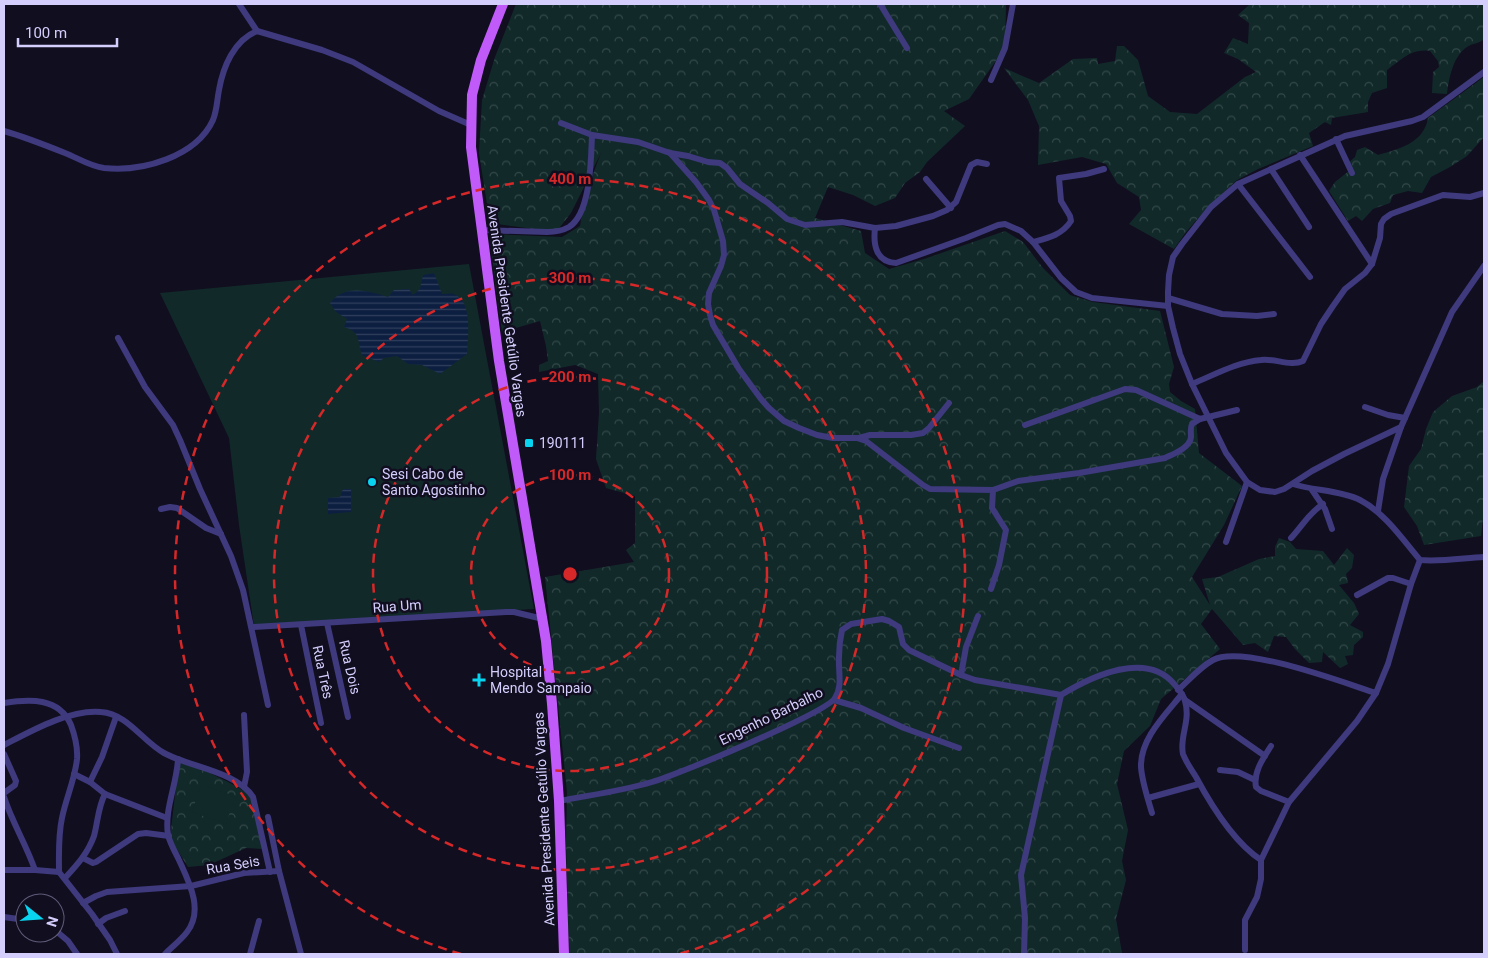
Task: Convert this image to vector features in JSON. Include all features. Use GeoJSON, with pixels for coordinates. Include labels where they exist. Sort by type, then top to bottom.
{"type":"FeatureCollection","features":[{"type":"Feature","properties":{"kind":"main road","name":"Avenida Presidente Getúlio Vargas"},"geometry":{"type":"LineString","coordinates":[[502,4],[481,60],[472,95],[470,147],[499,361],[543,619],[552,704],[559,801],[564,954]]}},
{"type":"Feature","properties":{"kind":"street"},"geometry":{"type":"LineString","coordinates":[[239,4],[257,31],[322,50],[354,62],[439,111],[471,125]]}},
{"type":"Feature","properties":{"kind":"street"},"geometry":{"type":"LineString","coordinates":[[880,4],[907,48]]}},
{"type":"Feature","properties":{"kind":"street"},"geometry":{"type":"LineString","coordinates":[[991,80],[1005,48],[1013,4]]}},
{"type":"Feature","properties":{"kind":"street"},"geometry":{"type":"LineString","coordinates":[[4,131],[29,138],[86,163],[104,168],[135,168],[164,160],[189,147],[204,134],[216,113],[219,87],[230,57],[243,39],[257,31]]}},
{"type":"Feature","properties":{"kind":"street"},"geometry":{"type":"LineString","coordinates":[[1401,427],[1344,454],[1312,471],[1293,484],[1275,492],[1260,490],[1247,482],[1226,453],[1192,384],[1180,354],[1168,306],[1169,275],[1173,257],[1211,207],[1238,184],[1336,139],[1364,131],[1382,129],[1423,117],[1484,72]]}},
{"type":"Feature","properties":{"kind":"street"},"geometry":{"type":"LineString","coordinates":[[561,124],[592,135],[638,142],[670,153],[720,163],[727,168],[740,184],[792,222],[805,225],[842,222],[875,228],[923,220],[951,208],[956,202],[971,164],[977,162],[987,164]]}},
{"type":"Feature","properties":{"kind":"street"},"geometry":{"type":"LineString","coordinates":[[480,230],[556,232],[568,228],[579,214],[584,199],[592,159],[592,135]]}},
{"type":"Feature","properties":{"kind":"street"},"geometry":{"type":"LineString","coordinates":[[1336,139],[1352,173]]}},
{"type":"Feature","properties":{"kind":"street"},"geometry":{"type":"LineString","coordinates":[[670,153],[709,200],[714,210],[723,241],[724,254],[721,266],[709,293],[708,304],[713,325],[739,369],[768,408],[784,420],[817,435],[834,438],[857,438],[870,435],[911,435],[923,433],[949,403]]}},
{"type":"Feature","properties":{"kind":"street"},"geometry":{"type":"LineString","coordinates":[[1300,155],[1372,264]]}},
{"type":"Feature","properties":{"kind":"street"},"geometry":{"type":"LineString","coordinates":[[1033,242],[1052,237],[1067,227],[1071,221],[1061,200],[1059,178],[1104,169]]}},
{"type":"Feature","properties":{"kind":"street"},"geometry":{"type":"LineString","coordinates":[[1271,169],[1309,227]]}},
{"type":"Feature","properties":{"kind":"street"},"geometry":{"type":"LineString","coordinates":[[926,179],[951,208]]}},
{"type":"Feature","properties":{"kind":"street"},"geometry":{"type":"LineString","coordinates":[[1238,184],[1310,277]]}},
{"type":"Feature","properties":{"kind":"street"},"geometry":{"type":"LineString","coordinates":[[1192,384],[1252,361],[1273,359],[1296,364],[1303,361],[1321,324],[1345,289],[1365,273],[1372,264],[1384,218],[1443,195],[1470,197],[1484,194]]}},
{"type":"Feature","properties":{"kind":"street"},"geometry":{"type":"LineString","coordinates":[[875,228],[875,244],[880,257],[885,262],[893,263],[902,262],[1001,224],[1008,224],[1021,230],[1033,242],[1061,278],[1076,292],[1092,298],[1168,306]]}},
{"type":"Feature","properties":{"kind":"street"},"geometry":{"type":"LineString","coordinates":[[1378,511],[1384,479],[1401,427],[1452,312],[1484,266]]}},
{"type":"Feature","properties":{"kind":"street"},"geometry":{"type":"LineString","coordinates":[[1168,298],[1222,314],[1258,316],[1274,314]]}},
{"type":"Feature","properties":{"kind":"street"},"geometry":{"type":"LineString","coordinates":[[118,338],[145,387],[173,425],[221,534],[241,585],[252,627],[268,705]]}},
{"type":"Feature","properties":{"kind":"street"},"geometry":{"type":"LineString","coordinates":[[1025,425],[1125,389],[1136,390],[1200,419]]}},
{"type":"Feature","properties":{"kind":"street"},"geometry":{"type":"LineString","coordinates":[[1365,407],[1388,415],[1405,418]]}},
{"type":"Feature","properties":{"kind":"street"},"geometry":{"type":"LineString","coordinates":[[857,438],[871,444],[927,488],[940,490],[993,490],[1018,481],[1079,473],[1164,458],[1176,453],[1188,444],[1191,438],[1192,424],[1200,419],[1237,410]]}},
{"type":"Feature","properties":{"kind":"street"},"geometry":{"type":"LineString","coordinates":[[1226,542],[1247,482]]}},
{"type":"Feature","properties":{"kind":"street"},"geometry":{"type":"LineString","coordinates":[[1293,484],[1360,500],[1378,511],[1420,560],[1437,561],[1484,557]]}},
{"type":"Feature","properties":{"kind":"street"},"geometry":{"type":"LineString","coordinates":[[991,589],[999,565],[1006,530],[992,508],[993,490]]}},
{"type":"Feature","properties":{"kind":"street"},"geometry":{"type":"LineString","coordinates":[[1312,490],[1323,504],[1332,529]]}},
{"type":"Feature","properties":{"kind":"street"},"geometry":{"type":"LineString","coordinates":[[1291,538],[1302,527],[1308,514],[1323,504]]}},
{"type":"Feature","properties":{"kind":"street"},"geometry":{"type":"LineString","coordinates":[[161,509],[177,508],[206,528],[221,534]]}},
{"type":"Feature","properties":{"kind":"street"},"geometry":{"type":"LineString","coordinates":[[1245,950],[1245,920],[1257,897],[1261,879],[1261,860],[1290,802],[1352,727],[1376,693],[1388,664],[1411,584],[1420,560]]}},
{"type":"Feature","properties":{"kind":"street"},"geometry":{"type":"LineString","coordinates":[[1357,595],[1388,578],[1411,584]]}},
{"type":"Feature","properties":{"kind":"street","name":"Rua Um"},"geometry":{"type":"LineString","coordinates":[[252,627],[506,612],[543,619]]}},
{"type":"Feature","properties":{"kind":"street"},"geometry":{"type":"LineString","coordinates":[[960,675],[966,647],[978,616]]}},
{"type":"Feature","properties":{"kind":"street","name":"Engenho Barbalho"},"geometry":{"type":"LineString","coordinates":[[559,801],[639,786],[664,778],[785,727],[834,700],[839,687],[839,658],[842,630],[851,624],[882,619],[889,621],[899,627],[903,644],[909,650],[960,675],[975,680],[1061,695]]}},
{"type":"Feature","properties":{"kind":"street","name":"Rua Dois"},"geometry":{"type":"LineString","coordinates":[[327,623],[348,717]]}},
{"type":"Feature","properties":{"kind":"street","name":"Rua Três"},"geometry":{"type":"LineString","coordinates":[[301,625],[321,724]]}},
{"type":"Feature","properties":{"kind":"street"},"geometry":{"type":"LineString","coordinates":[[1152,813],[1141,770],[1141,758],[1145,745],[1182,694],[1214,659],[1239,656],[1277,663],[1376,693]]}},
{"type":"Feature","properties":{"kind":"street"},"geometry":{"type":"LineString","coordinates":[[1024,954],[1025,918],[1021,875],[1061,695],[1076,686],[1127,668],[1142,667],[1158,671],[1168,677],[1182,694],[1265,756]]}},
{"type":"Feature","properties":{"kind":"street"},"geometry":{"type":"LineString","coordinates":[[1182,694],[1188,719],[1182,743],[1187,763],[1234,836],[1248,851],[1261,860]]}},
{"type":"Feature","properties":{"kind":"street"},"geometry":{"type":"LineString","coordinates":[[834,700],[861,708],[904,728],[959,748]]}},
{"type":"Feature","properties":{"kind":"street"},"geometry":{"type":"LineString","coordinates":[[4,703],[22,701],[41,702],[57,707],[67,717],[76,739],[77,759],[61,819],[59,872]]}},
{"type":"Feature","properties":{"kind":"street"},"geometry":{"type":"LineString","coordinates":[[4,745],[67,717],[99,712],[116,717],[133,727],[148,743],[163,753],[207,769],[244,787],[253,796],[270,872]]}},
{"type":"Feature","properties":{"kind":"street"},"geometry":{"type":"LineString","coordinates":[[244,715],[248,772],[244,787]]}},
{"type":"Feature","properties":{"kind":"street"},"geometry":{"type":"LineString","coordinates":[[90,782],[102,757],[116,717]]}},
{"type":"Feature","properties":{"kind":"street"},"geometry":{"type":"LineString","coordinates":[[1271,746],[1255,780],[1256,787],[1261,791],[1290,802]]}},
{"type":"Feature","properties":{"kind":"street"},"geometry":{"type":"LineString","coordinates":[[4,754],[16,782],[15,785],[4,793]]}},
{"type":"Feature","properties":{"kind":"street"},"geometry":{"type":"LineString","coordinates":[[165,954],[186,934],[194,921],[195,907],[191,886],[169,836],[167,818],[178,759]]}},
{"type":"Feature","properties":{"kind":"street"},"geometry":{"type":"LineString","coordinates":[[1220,770],[1238,772],[1255,780]]}},
{"type":"Feature","properties":{"kind":"street"},"geometry":{"type":"LineString","coordinates":[[74,774],[90,782],[105,794],[167,818]]}},
{"type":"Feature","properties":{"kind":"street"},"geometry":{"type":"LineString","coordinates":[[1148,798],[1199,784]]}},
{"type":"Feature","properties":{"kind":"street"},"geometry":{"type":"LineString","coordinates":[[65,878],[83,858],[94,836],[99,806],[105,794]]}},
{"type":"Feature","properties":{"kind":"street"},"geometry":{"type":"LineString","coordinates":[[4,797],[10,816],[21,835],[35,870]]}},
{"type":"Feature","properties":{"kind":"street"},"geometry":{"type":"LineString","coordinates":[[268,817],[279,871],[301,954]]}},
{"type":"Feature","properties":{"kind":"street"},"geometry":{"type":"LineString","coordinates":[[83,858],[95,863],[138,834],[146,833],[169,836]]}},
{"type":"Feature","properties":{"kind":"street"},"geometry":{"type":"LineString","coordinates":[[4,870],[59,872],[110,940],[117,954]]}},
{"type":"Feature","properties":{"kind":"street","name":"Rua Seis"},"geometry":{"type":"LineString","coordinates":[[83,904],[107,892],[191,886],[244,873],[279,871]]}},
{"type":"Feature","properties":{"kind":"street"},"geometry":{"type":"LineString","coordinates":[[98,924],[106,918],[125,911]]}},
{"type":"Feature","properties":{"kind":"street"},"geometry":{"type":"LineString","coordinates":[[250,954],[259,921]]}},
{"type":"Feature","properties":{"kind":"street"},"geometry":{"type":"LineString","coordinates":[[65,938],[77,954]]}},
{"type":"Feature","properties":{"kind":"green space"},"geometry":{"type":"Polygon","coordinates":[[[516,4],[1006,4],[1005,48],[969,99],[944,111],[965,126],[927,162],[920,172],[905,183],[895,198],[875,206],[853,195],[828,187],[815,218],[861,231],[865,253],[889,269],[1005,231],[1023,242],[1043,268],[1070,295],[1093,302],[1160,311],[1174,367],[1169,384],[1170,392],[1195,409],[1199,453],[1242,486],[1224,525],[1192,577],[1210,605],[1202,579],[1218,577],[1259,559],[1275,556],[1275,547],[1279,538],[1290,542],[1296,549],[1323,551],[1334,565],[1347,548],[1354,555],[1352,568],[1346,574],[1348,583],[1339,585],[1354,603],[1359,614],[1350,625],[1363,632],[1363,637],[1354,645],[1353,655],[1345,656],[1348,664],[1340,668],[1323,652],[1322,662],[1309,663],[1286,637],[1274,636],[1268,652],[1255,643],[1243,645],[1212,609],[1201,624],[1220,649],[1161,699],[1150,726],[1124,751],[1117,784],[1128,830],[1122,861],[1126,880],[1116,919],[1122,953],[1125,954],[569,954],[566,843],[567,792],[545,577],[634,562],[626,550],[635,543],[635,496],[606,488],[596,459],[599,413],[598,374],[575,365],[539,372],[539,365],[548,361],[540,321],[502,332],[489,234],[562,237],[580,226],[585,195],[601,153],[571,213],[556,232],[490,223],[479,153],[482,100],[495,57],[516,4]]]}},
{"type":"Feature","properties":{"kind":"green space"},"geometry":{"type":"Polygon","coordinates":[[[1250,4],[1484,4],[1484,39],[1469,46],[1458,56],[1451,74],[1447,94],[1432,93],[1433,72],[1439,67],[1438,61],[1430,51],[1417,51],[1402,59],[1387,70],[1387,88],[1372,93],[1368,102],[1368,112],[1332,118],[1331,125],[1325,122],[1309,133],[1313,146],[1237,180],[1208,207],[1174,249],[1129,224],[1141,210],[1139,197],[1117,183],[1106,164],[1082,157],[1038,165],[1039,126],[1028,100],[1004,68],[1039,83],[1073,59],[1097,58],[1098,64],[1115,61],[1117,46],[1124,46],[1138,60],[1148,96],[1170,112],[1197,114],[1245,77],[1256,72],[1238,59],[1224,53],[1233,38],[1248,44],[1249,23],[1238,15],[1250,4]]]}},
{"type":"Feature","properties":{"kind":"green space"},"geometry":{"type":"Polygon","coordinates":[[[1484,77],[1484,137],[1467,156],[1431,177],[1422,193],[1408,191],[1393,195],[1390,203],[1373,209],[1362,221],[1356,216],[1348,221],[1329,191],[1335,182],[1349,171],[1347,164],[1355,157],[1357,150],[1365,147],[1378,155],[1409,144],[1426,127],[1428,118],[1484,77]]]}},
{"type":"Feature","properties":{"kind":"green space","name":"Sesi Cabo de Santo Agostinho"},"geometry":{"type":"Polygon","coordinates":[[[469,264],[534,609],[254,626],[239,525],[229,438],[160,293],[469,264]]]}},
{"type":"Feature","properties":{"kind":"green space"},"geometry":{"type":"Polygon","coordinates":[[[1484,381],[1484,518],[1481,536],[1424,545],[1417,526],[1404,507],[1409,466],[1421,449],[1433,412],[1452,396],[1477,387],[1484,381]]]}},
{"type":"Feature","properties":{"kind":"green space"},"geometry":{"type":"Polygon","coordinates":[[[179,761],[217,776],[252,796],[264,849],[246,848],[209,865],[188,867],[170,838],[179,761]]]}},
{"type":"Feature","properties":{"kind":"green space"},"geometry":{"type":"Polygon","coordinates":[[[201,785],[235,796],[226,824],[192,812],[201,785]]]}},
{"type":"Feature","properties":{"kind":"water"},"geometry":{"type":"Polygon","coordinates":[[[434,273],[442,294],[454,294],[464,304],[468,321],[467,354],[440,374],[422,365],[408,364],[397,356],[384,358],[379,362],[362,355],[356,334],[344,327],[347,319],[336,312],[330,303],[336,297],[350,291],[365,291],[388,297],[394,290],[409,289],[413,295],[420,289],[423,275],[434,273]]]}},
{"type":"Feature","properties":{"kind":"water"},"geometry":{"type":"Polygon","coordinates":[[[343,489],[351,489],[351,512],[328,514],[328,498],[340,497],[343,489]]]}},
{"type":"Feature","properties":{"kind":"place","name":"190111"},"geometry":{"type":"Point","coordinates":[529,443]}},
{"type":"Feature","properties":{"kind":"place","name":"Sesi Cabo de Santo Agostinho"},"geometry":{"type":"Point","coordinates":[372,482]}},
{"type":"Feature","properties":{"kind":"place","name":"Hospital Mendo Sampaio"},"geometry":{"type":"Point","coordinates":[479,680]}}]}
